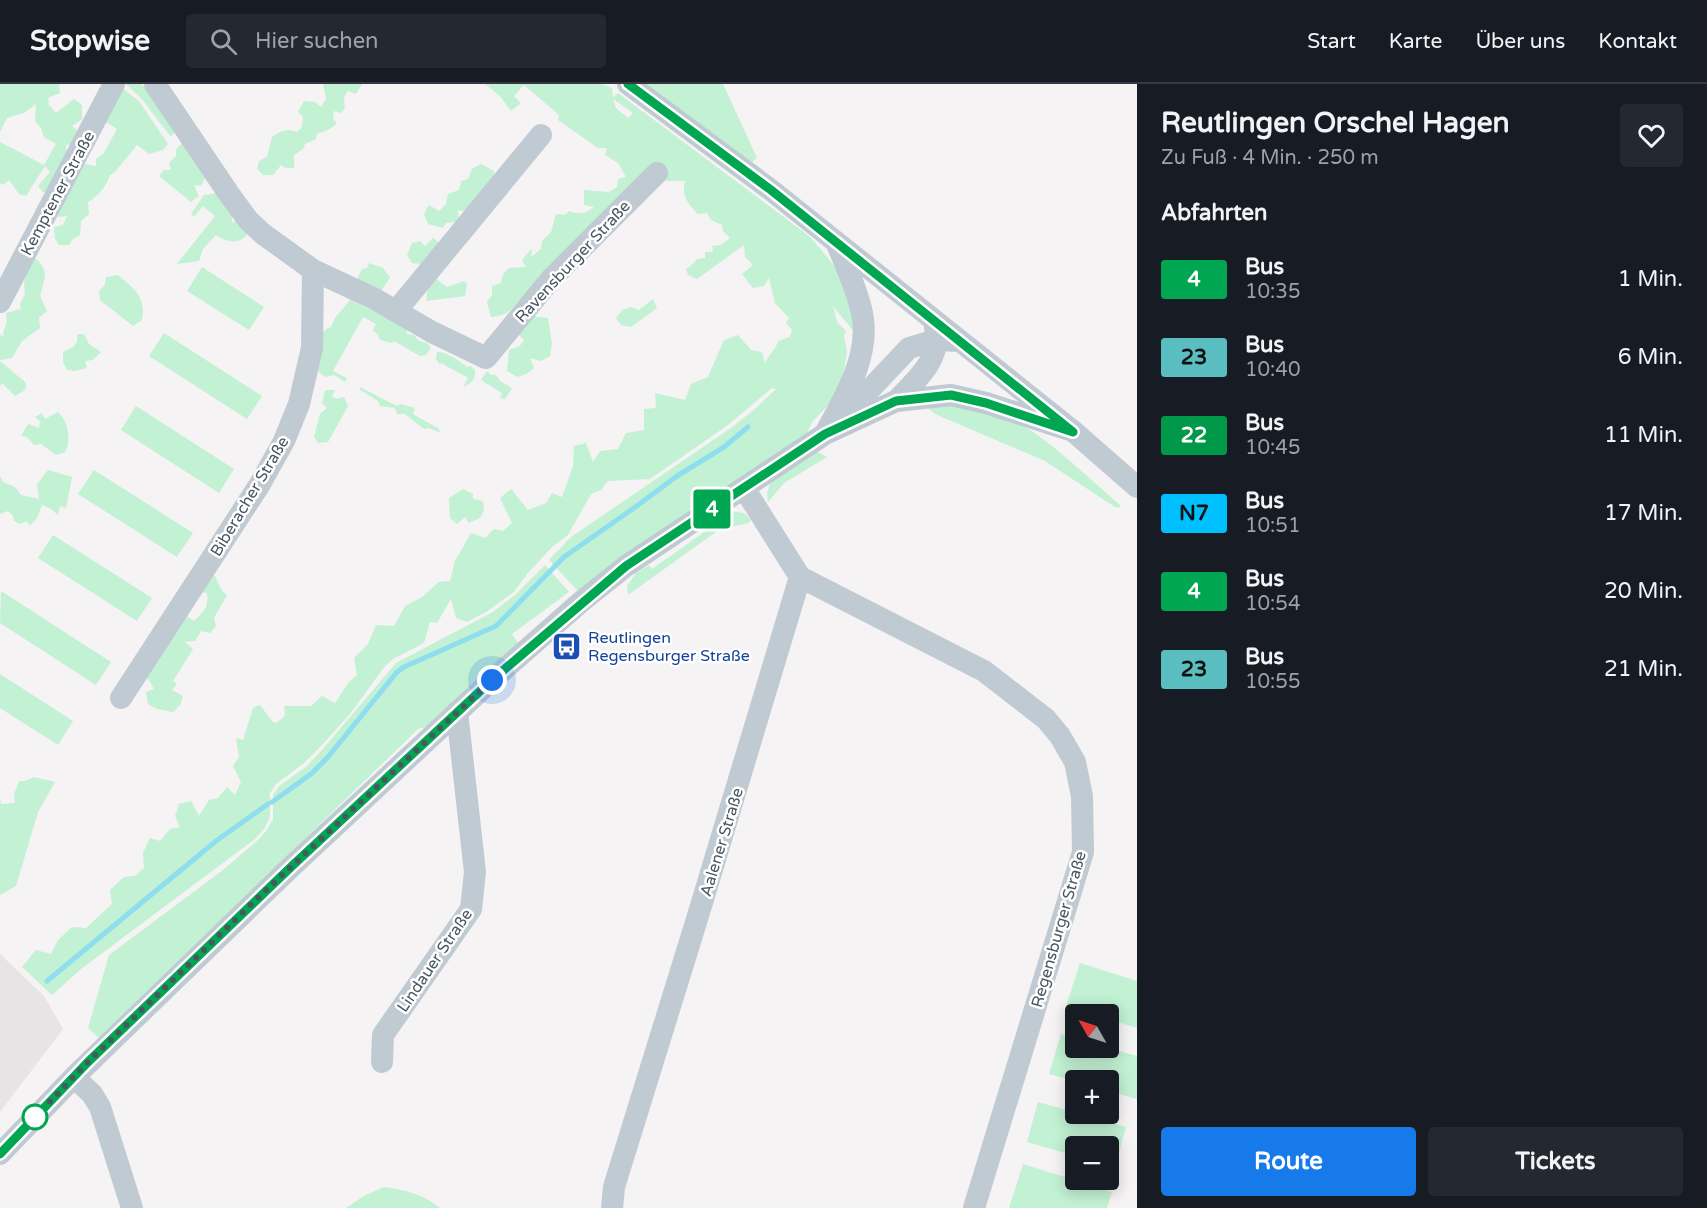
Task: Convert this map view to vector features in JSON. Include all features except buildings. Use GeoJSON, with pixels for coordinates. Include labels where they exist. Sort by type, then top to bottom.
{"type":"FeatureCollection","features":[{"type":"Feature","properties":{"kind":"street","name":"Kemptener Straße"},"geometry":{"type":"LineString","coordinates":[[0,302],[114,84]]}},
{"type":"Feature","properties":{"kind":"street","name":"Ravensburger Straße"},"geometry":{"type":"LineString","coordinates":[[155,84],[248,220],[271,240],[313,270],[486,358],[552,278],[657,173]]}},
{"type":"Feature","properties":{"kind":"street"},"geometry":{"type":"LineString","coordinates":[[628,84],[771,190],[837,243],[934,329],[960,341],[1137,487]]}},
{"type":"Feature","properties":{"kind":"street"},"geometry":{"type":"LineString","coordinates":[[396,311],[541,135]]}},
{"type":"Feature","properties":{"kind":"street"},"geometry":{"type":"LineString","coordinates":[[825,434],[853,379],[864,330],[858,299],[837,243]]}},
{"type":"Feature","properties":{"kind":"street","name":"Biberacher Straße"},"geometry":{"type":"LineString","coordinates":[[121,698],[260,484],[284,441],[299,404],[309,362],[313,334],[313,270]]}},
{"type":"Feature","properties":{"kind":"street"},"geometry":{"type":"LineString","coordinates":[[896,401],[932,362],[934,329]]}},
{"type":"Feature","properties":{"kind":"street"},"geometry":{"type":"LineString","coordinates":[[0,1154],[74,1077],[244,911],[457,711],[626,566],[825,434],[858,404],[909,348],[934,329]]}},
{"type":"Feature","properties":{"kind":"street"},"geometry":{"type":"LineString","coordinates":[[825,434],[896,401],[951,395],[986,403],[1073,432]]}},
{"type":"Feature","properties":{"kind":"street"},"geometry":{"type":"LineString","coordinates":[[744,488],[800,577]]}},
{"type":"Feature","properties":{"kind":"street","name":"Aalener Straße"},"geometry":{"type":"LineString","coordinates":[[612,1208],[614,1188],[800,577]]}},
{"type":"Feature","properties":{"kind":"street","name":"Regensburger Straße"},"geometry":{"type":"LineString","coordinates":[[800,577],[984,671],[1046,719],[1060,736],[1075,762],[1082,796],[1083,852],[974,1208]]}},
{"type":"Feature","properties":{"kind":"street","name":"Lindauer Straße"},"geometry":{"type":"LineString","coordinates":[[382,1062],[383,1035],[471,909],[475,872],[457,711]]}},
{"type":"Feature","properties":{"kind":"street"},"geometry":{"type":"LineString","coordinates":[[74,1077],[92,1094],[100,1107],[132,1208]]}},
{"type":"Feature","properties":{"kind":"shaded area"},"geometry":{"type":"Polygon","coordinates":[[[0,954],[44,996],[63,1029],[0,1112],[0,954]]]}},
{"type":"Feature","properties":{"kind":"green space"},"geometry":{"type":"Polygon","coordinates":[[[0,84],[59,84],[60,93],[48,98],[49,105],[56,113],[74,99],[82,105],[82,119],[72,126],[80,132],[83,143],[66,145],[67,153],[84,164],[96,166],[96,159],[104,153],[117,129],[103,120],[122,88],[139,101],[168,144],[163,150],[149,154],[137,145],[110,175],[101,191],[88,202],[89,214],[81,221],[80,235],[69,245],[59,245],[55,239],[54,227],[63,225],[67,216],[58,217],[58,210],[50,192],[43,192],[38,186],[50,172],[45,166],[26,196],[19,194],[9,180],[3,185],[0,183],[0,142],[44,165],[56,144],[44,137],[35,121],[36,104],[24,113],[7,118],[0,132],[0,84]]]}},
{"type":"Feature","properties":{"kind":"green space"},"geometry":{"type":"Polygon","coordinates":[[[126,84],[141,84],[146,88],[175,132],[171,137],[141,98],[126,84]]]}},
{"type":"Feature","properties":{"kind":"green space"},"geometry":{"type":"Polygon","coordinates":[[[323,84],[362,84],[356,94],[348,91],[346,93],[345,108],[341,113],[334,111],[333,119],[337,123],[317,134],[316,139],[305,144],[303,149],[294,155],[294,168],[285,168],[281,165],[273,175],[263,175],[257,169],[259,161],[267,157],[272,137],[284,131],[297,132],[302,127],[303,117],[298,112],[304,101],[315,102],[321,107],[326,99],[323,84]]]}},
{"type":"Feature","properties":{"kind":"green space"},"geometry":{"type":"Polygon","coordinates":[[[485,84],[602,84],[612,88],[613,97],[618,93],[809,236],[839,274],[849,291],[853,304],[855,333],[833,306],[837,322],[846,331],[844,336],[847,351],[837,396],[812,422],[806,436],[578,591],[549,560],[571,537],[731,428],[775,390],[778,390],[772,388],[728,425],[650,479],[608,481],[601,490],[591,494],[568,535],[553,546],[514,592],[486,612],[467,622],[456,618],[451,599],[437,623],[430,622],[424,643],[393,659],[385,666],[350,714],[320,747],[304,763],[276,784],[270,793],[270,817],[264,829],[255,839],[81,969],[52,995],[22,967],[36,950],[51,954],[58,940],[72,927],[86,928],[112,904],[110,890],[124,877],[135,876],[144,868],[143,853],[150,838],[160,841],[170,829],[180,827],[175,816],[179,804],[191,801],[199,816],[209,800],[218,798],[227,787],[235,795],[241,782],[233,766],[239,757],[236,738],[243,740],[253,708],[260,705],[276,723],[285,716],[284,706],[311,706],[322,696],[335,703],[349,682],[357,675],[354,658],[368,644],[376,625],[394,626],[405,606],[422,597],[439,582],[450,581],[455,561],[471,533],[485,538],[494,529],[503,531],[512,523],[500,498],[511,489],[528,510],[546,503],[552,493],[562,497],[573,466],[574,446],[586,443],[593,462],[600,451],[618,449],[626,433],[644,430],[644,409],[656,408],[655,393],[685,400],[691,384],[708,377],[724,340],[738,335],[751,350],[762,352],[765,363],[778,341],[790,337],[792,330],[786,323],[789,318],[775,303],[769,278],[764,286],[753,288],[742,274],[753,265],[745,257],[744,245],[697,279],[688,275],[686,269],[697,259],[705,258],[705,252],[713,252],[712,246],[721,245],[730,238],[723,231],[722,225],[711,220],[707,213],[698,214],[691,207],[685,195],[685,181],[667,181],[656,164],[530,303],[518,301],[507,312],[491,317],[487,302],[492,295],[492,286],[501,283],[503,274],[509,268],[526,267],[522,260],[532,248],[531,257],[541,249],[542,241],[551,232],[556,214],[565,215],[569,211],[582,213],[588,211],[594,207],[584,205],[584,190],[609,192],[617,187],[618,179],[626,177],[618,163],[605,155],[607,148],[598,148],[558,120],[559,115],[524,85],[514,96],[521,103],[511,111],[500,96],[485,84]],[[613,99],[616,108],[628,118],[633,113],[613,99]]]}},
{"type":"Feature","properties":{"kind":"green space"},"geometry":{"type":"Polygon","coordinates":[[[644,84],[723,84],[757,158],[752,162],[644,84]]]}},
{"type":"Feature","properties":{"kind":"green space"},"geometry":{"type":"Polygon","coordinates":[[[182,143],[205,178],[201,186],[194,185],[199,196],[191,202],[159,176],[164,170],[171,170],[169,163],[176,156],[176,150],[182,143]]]}},
{"type":"Feature","properties":{"kind":"green space"},"geometry":{"type":"Polygon","coordinates":[[[481,164],[494,171],[493,181],[467,212],[458,210],[459,221],[446,223],[443,228],[428,224],[424,214],[429,205],[439,211],[446,204],[448,194],[459,190],[461,181],[468,179],[472,169],[481,164]]]}},
{"type":"Feature","properties":{"kind":"green space"},"geometry":{"type":"Polygon","coordinates":[[[219,193],[232,210],[232,222],[240,222],[249,233],[237,241],[225,240],[216,235],[203,249],[199,261],[177,264],[215,216],[203,206],[194,217],[191,214],[204,195],[219,193]]]}},
{"type":"Feature","properties":{"kind":"green space"},"geometry":{"type":"Polygon","coordinates":[[[433,238],[440,243],[422,264],[412,263],[407,255],[412,243],[420,241],[425,246],[433,238]]]}},
{"type":"Feature","properties":{"kind":"green space"},"geometry":{"type":"Polygon","coordinates":[[[32,258],[38,260],[44,269],[45,277],[40,296],[47,311],[39,318],[40,328],[22,341],[12,358],[0,360],[0,335],[4,336],[6,313],[21,309],[20,304],[25,294],[24,285],[32,258]]]}},
{"type":"Feature","properties":{"kind":"green space"},"geometry":{"type":"Polygon","coordinates":[[[369,263],[383,268],[390,277],[382,290],[360,287],[358,277],[369,263]]]}},
{"type":"Feature","properties":{"kind":"green space"},"geometry":{"type":"Polygon","coordinates":[[[202,267],[264,307],[249,330],[187,291],[202,267]]]}},
{"type":"Feature","properties":{"kind":"green space"},"geometry":{"type":"Polygon","coordinates":[[[118,275],[138,294],[142,305],[142,320],[133,326],[100,300],[99,291],[105,285],[106,277],[118,275]]]}},
{"type":"Feature","properties":{"kind":"green space"},"geometry":{"type":"Polygon","coordinates":[[[435,278],[447,287],[464,281],[467,284],[465,296],[426,301],[428,288],[435,278]]]}},
{"type":"Feature","properties":{"kind":"green space"},"geometry":{"type":"Polygon","coordinates":[[[653,299],[657,308],[631,327],[621,325],[616,318],[622,310],[631,307],[639,310],[653,299]]]}},
{"type":"Feature","properties":{"kind":"green space"},"geometry":{"type":"Polygon","coordinates":[[[350,300],[406,326],[407,334],[414,335],[431,348],[426,355],[420,356],[394,341],[392,343],[380,340],[373,330],[376,324],[363,317],[333,371],[347,378],[345,382],[334,375],[326,377],[314,369],[317,345],[321,334],[331,327],[335,318],[350,300]]]}},
{"type":"Feature","properties":{"kind":"green space"},"geometry":{"type":"Polygon","coordinates":[[[525,309],[537,317],[548,318],[552,343],[550,356],[541,361],[530,358],[534,368],[517,377],[507,371],[509,350],[520,346],[524,340],[516,332],[525,309]]]}},
{"type":"Feature","properties":{"kind":"green space"},"geometry":{"type":"Polygon","coordinates":[[[164,333],[262,396],[247,419],[149,356],[164,333]]]}},
{"type":"Feature","properties":{"kind":"green space"},"geometry":{"type":"Polygon","coordinates":[[[77,334],[84,334],[89,344],[101,352],[93,360],[85,361],[87,368],[67,370],[63,362],[63,352],[77,342],[77,334]]]}},
{"type":"Feature","properties":{"kind":"green space"},"geometry":{"type":"Polygon","coordinates":[[[437,352],[453,357],[467,367],[471,366],[475,370],[472,381],[463,387],[468,378],[441,363],[440,365],[436,359],[437,352]]]}},
{"type":"Feature","properties":{"kind":"green space"},"geometry":{"type":"Polygon","coordinates":[[[0,361],[26,383],[25,390],[15,396],[3,384],[0,385],[0,361]]]}},
{"type":"Feature","properties":{"kind":"green space"},"geometry":{"type":"Polygon","coordinates":[[[487,371],[512,388],[505,399],[500,398],[502,393],[481,380],[487,371]]]}},
{"type":"Feature","properties":{"kind":"green space"},"geometry":{"type":"Polygon","coordinates":[[[360,387],[397,406],[400,404],[415,408],[413,414],[439,429],[440,433],[429,428],[424,429],[405,414],[397,414],[395,408],[380,406],[378,401],[360,390],[360,387]]]}},
{"type":"Feature","properties":{"kind":"green space"},"geometry":{"type":"Polygon","coordinates":[[[325,390],[335,390],[332,396],[336,399],[344,397],[348,406],[328,442],[318,443],[314,437],[320,414],[327,408],[322,403],[325,390]]]}},
{"type":"Feature","properties":{"kind":"green space"},"geometry":{"type":"Polygon","coordinates":[[[936,402],[996,414],[1018,422],[1064,456],[1121,506],[1115,507],[1045,461],[935,414],[924,404],[936,402]]]}},
{"type":"Feature","properties":{"kind":"green space"},"geometry":{"type":"Polygon","coordinates":[[[136,406],[234,469],[219,493],[121,430],[136,406]]]}},
{"type":"Feature","properties":{"kind":"green space"},"geometry":{"type":"Polygon","coordinates":[[[58,412],[68,431],[65,452],[56,455],[41,444],[34,445],[27,437],[21,436],[28,424],[39,428],[40,421],[35,417],[42,413],[45,419],[58,412]]]}},
{"type":"Feature","properties":{"kind":"green space"},"geometry":{"type":"Polygon","coordinates":[[[818,452],[827,457],[784,483],[768,502],[767,493],[771,481],[811,453],[818,452]]]}},
{"type":"Feature","properties":{"kind":"green space"},"geometry":{"type":"Polygon","coordinates":[[[48,470],[72,477],[66,508],[60,506],[58,515],[42,505],[37,518],[30,526],[27,521],[20,524],[14,521],[8,511],[0,514],[0,476],[3,482],[15,487],[21,495],[39,499],[37,484],[48,470]]]}},
{"type":"Feature","properties":{"kind":"green space"},"geometry":{"type":"Polygon","coordinates":[[[94,470],[193,533],[177,557],[78,494],[94,470]]]}},
{"type":"Feature","properties":{"kind":"green space"},"geometry":{"type":"Polygon","coordinates":[[[463,489],[473,494],[473,499],[483,501],[484,510],[480,518],[469,523],[465,517],[457,524],[450,518],[449,498],[463,489]]]}},
{"type":"Feature","properties":{"kind":"green space"},"geometry":{"type":"Polygon","coordinates":[[[729,511],[744,513],[751,520],[749,523],[720,529],[628,595],[627,586],[636,573],[649,565],[652,569],[717,523],[715,517],[729,511]]]}},
{"type":"Feature","properties":{"kind":"green space"},"geometry":{"type":"Polygon","coordinates":[[[53,535],[152,598],[137,621],[38,558],[53,535]]]}},
{"type":"Feature","properties":{"kind":"green space"},"geometry":{"type":"Polygon","coordinates":[[[545,565],[569,592],[512,634],[518,643],[429,726],[418,729],[129,1009],[102,1041],[88,1028],[109,955],[223,870],[257,841],[273,819],[273,795],[279,786],[307,766],[396,663],[493,612],[516,594],[545,565]]]}},
{"type":"Feature","properties":{"kind":"green space"},"geometry":{"type":"Polygon","coordinates":[[[215,576],[222,591],[227,595],[214,618],[216,626],[210,633],[201,631],[195,641],[185,642],[193,649],[173,681],[177,684],[172,690],[183,696],[180,705],[173,712],[157,709],[148,704],[146,692],[154,689],[149,680],[143,677],[184,615],[194,621],[203,612],[207,593],[199,592],[203,579],[215,576]]]}},
{"type":"Feature","properties":{"kind":"green space"},"geometry":{"type":"Polygon","coordinates":[[[1,591],[111,662],[96,685],[0,623],[1,591]]]}},
{"type":"Feature","properties":{"kind":"green space"},"geometry":{"type":"Polygon","coordinates":[[[0,674],[73,721],[58,745],[0,708],[0,674]]]}},
{"type":"Feature","properties":{"kind":"green space"},"geometry":{"type":"Polygon","coordinates":[[[34,777],[55,782],[38,812],[16,886],[0,895],[0,798],[1,804],[15,803],[14,794],[19,781],[34,777]]]}},
{"type":"Feature","properties":{"kind":"green space"},"geometry":{"type":"Polygon","coordinates":[[[1080,963],[1137,981],[1137,1028],[1119,1022],[1119,1004],[1067,1004],[1080,963]]]}},
{"type":"Feature","properties":{"kind":"green space"},"geometry":{"type":"Polygon","coordinates":[[[1061,1034],[1065,1035],[1065,1058],[1119,1058],[1119,1051],[1137,1056],[1137,1099],[1119,1094],[1119,1070],[1065,1070],[1065,1078],[1049,1074],[1061,1034]]]}},
{"type":"Feature","properties":{"kind":"green space"},"geometry":{"type":"Polygon","coordinates":[[[1038,1102],[1065,1110],[1065,1124],[1115,1124],[1126,1127],[1119,1152],[1119,1136],[1065,1136],[1065,1153],[1027,1142],[1038,1102]]]}},
{"type":"Feature","properties":{"kind":"green space"},"geometry":{"type":"Polygon","coordinates":[[[1023,1164],[1065,1177],[1065,1190],[1112,1192],[1107,1208],[1009,1208],[1023,1164]]]}},
{"type":"Feature","properties":{"kind":"green space"},"geometry":{"type":"Polygon","coordinates":[[[384,1187],[414,1193],[440,1208],[346,1208],[384,1187]]]}},
{"type":"Feature","properties":{"kind":"waterway"},"geometry":{"type":"LineString","coordinates":[[272,802],[311,774],[328,757],[397,672],[496,626],[564,557],[677,476],[724,447],[748,427]]}},
{"type":"Feature","properties":{"kind":"waterway"},"geometry":{"type":"LineString","coordinates":[[47,981],[216,841],[268,804]]}},
{"type":"Feature","properties":{"kind":"bus line","name":"4"},"geometry":{"type":"LineString","coordinates":[[0,1154],[88,1062],[172,980],[457,711],[582,601],[614,578],[626,566],[825,434],[896,401],[951,395],[986,403],[1073,432],[771,190],[628,84]]}},
{"type":"Feature","properties":{"kind":"place","name":"Reutlingen Regensburger Straße"},"geometry":{"type":"Point","coordinates":[567,646]}},
{"type":"Feature","properties":{"kind":"route"},"geometry":{"type":"LineString","coordinates":[[35,1117],[88,1062],[264,892],[492,680]]}}]}
